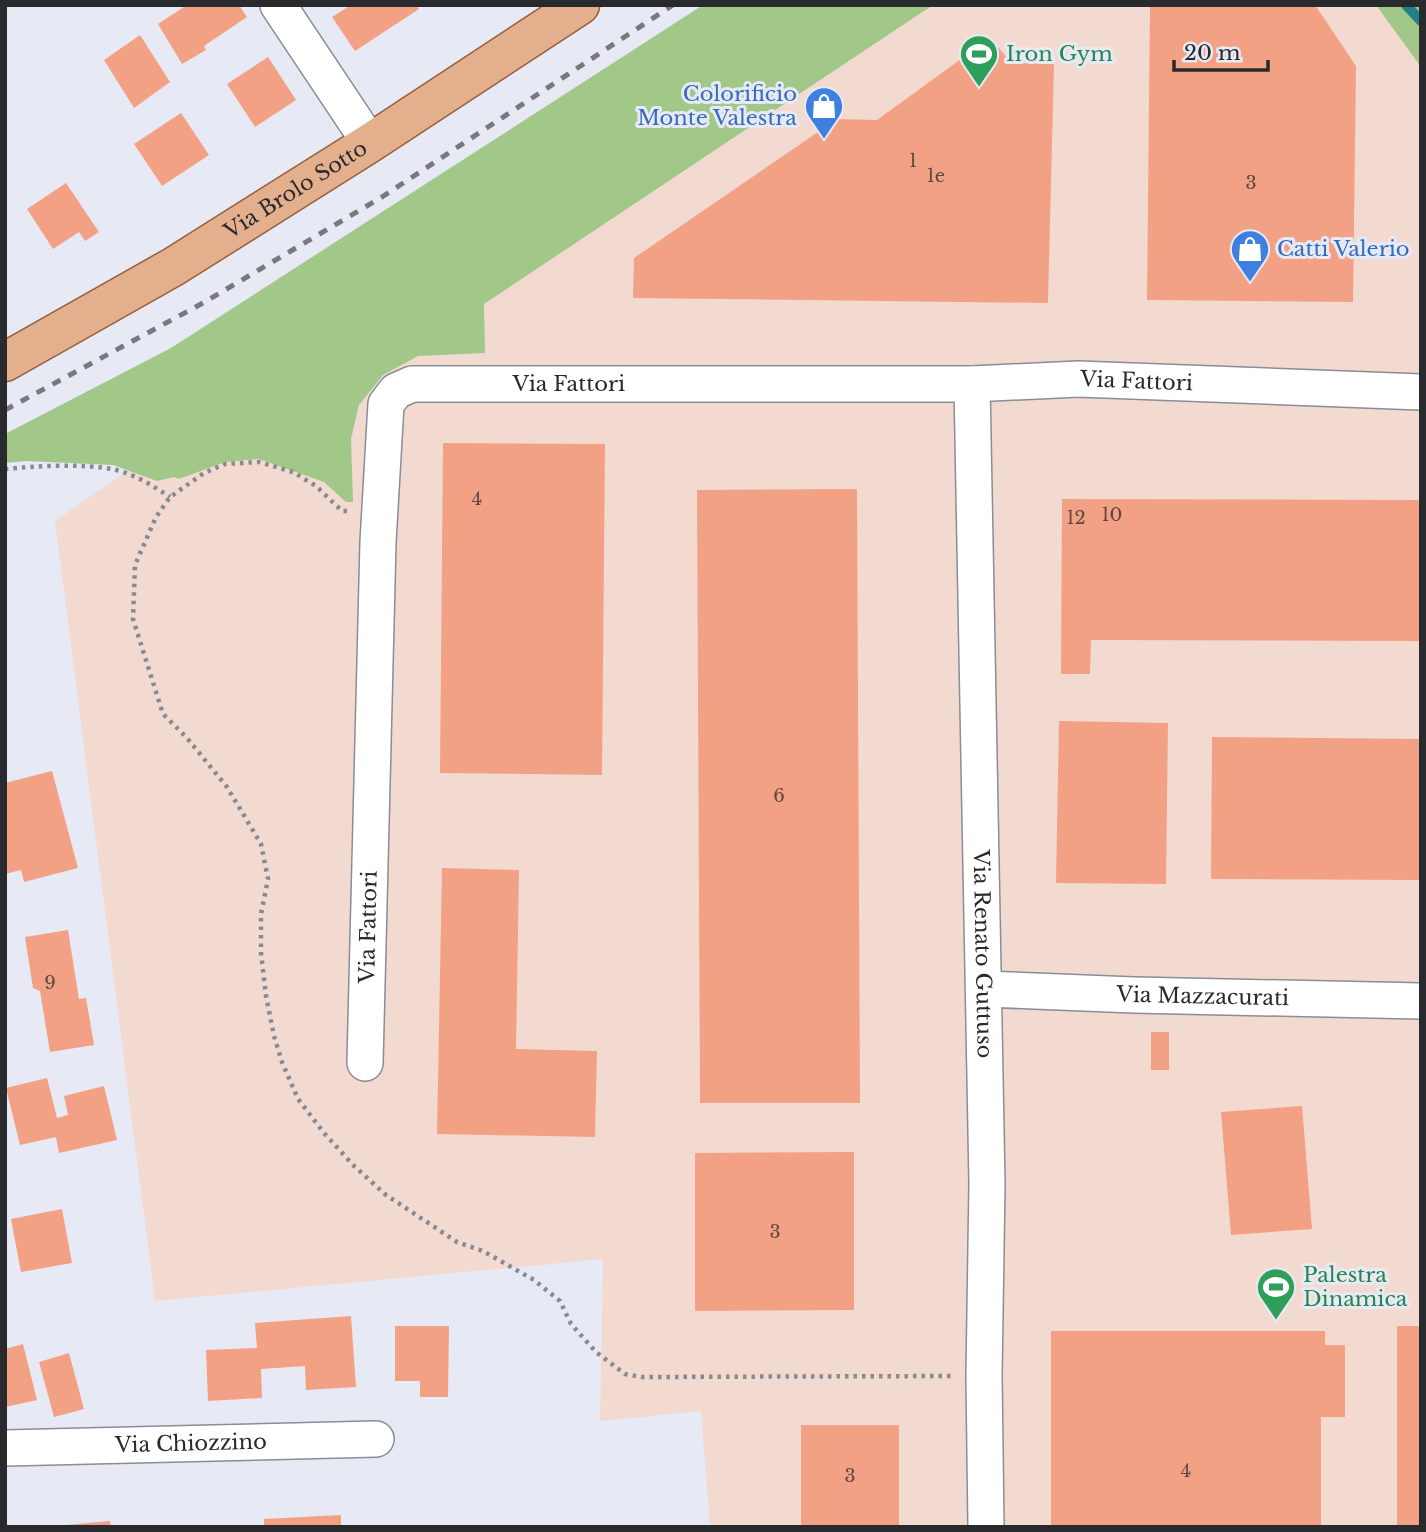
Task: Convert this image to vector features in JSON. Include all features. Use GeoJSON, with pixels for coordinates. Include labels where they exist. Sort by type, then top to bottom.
{"type":"FeatureCollection","features":[{"type":"Feature","properties":{"kind":"main road","name":"Via Brolo Sotto"},"geometry":{"type":"LineString","coordinates":[[5,362],[173,267],[370,143],[566,9]]}},
{"type":"Feature","properties":{"kind":"street"},"geometry":{"type":"LineString","coordinates":[[278,5],[370,143]]}},
{"type":"Feature","properties":{"kind":"street","name":"Via Fattori"},"geometry":{"type":"LineString","coordinates":[[365,1063],[378,541],[386,404],[396,391],[412,384],[972,384],[1079,379],[1421,392]]}},
{"type":"Feature","properties":{"kind":"street","name":"Via Renato Guttuso"},"geometry":{"type":"LineString","coordinates":[[972,384],[988,1232],[984,1376],[986,1527]]}},
{"type":"Feature","properties":{"kind":"street","name":"Via Mazzacurati"},"geometry":{"type":"LineString","coordinates":[[984,989],[1421,1001]]}},
{"type":"Feature","properties":{"kind":"street","name":"Via Chiozzino"},"geometry":{"type":"LineString","coordinates":[[5,1448],[376,1439]]}},
{"type":"Feature","properties":{"kind":"path"},"geometry":{"type":"LineString","coordinates":[[5,469],[69,467],[115,470],[144,480],[170,497]]}},
{"type":"Feature","properties":{"kind":"shaded area"},"geometry":{"type":"Polygon","coordinates":[[[802,5],[1421,5],[1421,1527],[710,1527],[701,1411],[600,1421],[603,1259],[155,1301],[55,521],[802,5]]]}},
{"type":"Feature","properties":{"kind":"green space"},"geometry":{"type":"Polygon","coordinates":[[[703,5],[933,5],[484,304],[485,353],[418,356],[383,375],[359,405],[351,439],[353,502],[346,502],[324,482],[259,459],[225,462],[179,479],[174,477],[157,481],[113,465],[26,461],[5,463],[5,434],[171,348],[703,5]]]}},
{"type":"Feature","properties":{"kind":"green space"},"geometry":{"type":"Polygon","coordinates":[[[1376,5],[1421,5],[1421,67],[1376,5]]]}},
{"type":"Feature","properties":{"kind":"building"},"geometry":{"type":"Polygon","coordinates":[[[187,5],[239,5],[247,17],[204,46],[206,50],[182,64],[158,24],[187,5]]]}},
{"type":"Feature","properties":{"kind":"building"},"geometry":{"type":"Polygon","coordinates":[[[351,5],[416,5],[419,9],[355,51],[332,17],[351,5]]]}},
{"type":"Feature","properties":{"kind":"building"},"geometry":{"type":"Polygon","coordinates":[[[1150,5],[1315,5],[1356,66],[1353,302],[1147,300],[1150,5]]]}},
{"type":"Feature","properties":{"kind":"building"},"geometry":{"type":"Polygon","coordinates":[[[140,35],[170,82],[134,108],[104,60],[140,35]]]}},
{"type":"Feature","properties":{"kind":"building"},"geometry":{"type":"Polygon","coordinates":[[[996,45],[1012,63],[1054,64],[1048,303],[633,298],[634,258],[837,119],[877,120],[979,46],[987,52],[996,45]]]}},
{"type":"Feature","properties":{"kind":"building"},"geometry":{"type":"Polygon","coordinates":[[[268,57],[296,100],[255,127],[227,84],[268,57]]]}},
{"type":"Feature","properties":{"kind":"building"},"geometry":{"type":"Polygon","coordinates":[[[181,113],[209,155],[162,186],[134,144],[181,113]]]}},
{"type":"Feature","properties":{"kind":"building"},"geometry":{"type":"Polygon","coordinates":[[[66,183],[99,232],[85,241],[79,232],[53,249],[27,209],[66,183]]]}},
{"type":"Feature","properties":{"kind":"building"},"geometry":{"type":"Polygon","coordinates":[[[443,443],[605,444],[602,775],[440,773],[443,443]]]}},
{"type":"Feature","properties":{"kind":"building"},"geometry":{"type":"Polygon","coordinates":[[[857,489],[860,1103],[700,1103],[697,490],[857,489]]]}},
{"type":"Feature","properties":{"kind":"building"},"geometry":{"type":"Polygon","coordinates":[[[1062,499],[1421,500],[1421,641],[1091,640],[1090,674],[1061,674],[1062,499]]]}},
{"type":"Feature","properties":{"kind":"building"},"geometry":{"type":"Polygon","coordinates":[[[1059,721],[1168,723],[1166,884],[1056,883],[1059,721]]]}},
{"type":"Feature","properties":{"kind":"building"},"geometry":{"type":"Polygon","coordinates":[[[1212,737],[1421,739],[1421,880],[1211,879],[1212,737]]]}},
{"type":"Feature","properties":{"kind":"building"},"geometry":{"type":"Polygon","coordinates":[[[52,771],[78,868],[24,882],[21,870],[5,874],[5,783],[52,771]]]}},
{"type":"Feature","properties":{"kind":"building"},"geometry":{"type":"Polygon","coordinates":[[[442,868],[519,870],[516,1049],[597,1051],[595,1137],[437,1134],[442,868]]]}},
{"type":"Feature","properties":{"kind":"building"},"geometry":{"type":"Polygon","coordinates":[[[68,930],[79,999],[86,998],[94,1045],[50,1052],[40,991],[33,988],[25,937],[68,930]]]}},
{"type":"Feature","properties":{"kind":"building"},"geometry":{"type":"Polygon","coordinates":[[[1151,1032],[1169,1032],[1169,1070],[1151,1070],[1151,1032]]]}},
{"type":"Feature","properties":{"kind":"building"},"geometry":{"type":"Polygon","coordinates":[[[47,1078],[57,1118],[68,1115],[64,1096],[104,1086],[117,1140],[59,1153],[56,1137],[20,1145],[6,1088],[47,1078]]]}},
{"type":"Feature","properties":{"kind":"building"},"geometry":{"type":"Polygon","coordinates":[[[1302,1106],[1312,1229],[1231,1235],[1221,1112],[1302,1106]]]}},
{"type":"Feature","properties":{"kind":"building"},"geometry":{"type":"Polygon","coordinates":[[[854,1152],[854,1310],[695,1311],[695,1153],[854,1152]]]}},
{"type":"Feature","properties":{"kind":"building"},"geometry":{"type":"Polygon","coordinates":[[[62,1209],[72,1263],[21,1272],[11,1219],[62,1209]]]}},
{"type":"Feature","properties":{"kind":"building"},"geometry":{"type":"Polygon","coordinates":[[[351,1316],[356,1387],[306,1390],[305,1366],[261,1369],[262,1398],[208,1401],[206,1350],[257,1348],[255,1323],[351,1316]]]}},
{"type":"Feature","properties":{"kind":"building"},"geometry":{"type":"Polygon","coordinates":[[[395,1326],[449,1326],[448,1397],[420,1397],[420,1381],[395,1381],[395,1326]]]}},
{"type":"Feature","properties":{"kind":"building"},"geometry":{"type":"Polygon","coordinates":[[[1397,1326],[1421,1326],[1421,1527],[1397,1527],[1397,1326]]]}},
{"type":"Feature","properties":{"kind":"building"},"geometry":{"type":"Polygon","coordinates":[[[1051,1331],[1325,1331],[1325,1345],[1345,1345],[1345,1417],[1321,1417],[1321,1525],[1051,1525],[1051,1331]]]}},
{"type":"Feature","properties":{"kind":"building"},"geometry":{"type":"Polygon","coordinates":[[[23,1344],[37,1400],[5,1407],[5,1349],[23,1344]]]}},
{"type":"Feature","properties":{"kind":"building"},"geometry":{"type":"Polygon","coordinates":[[[69,1353],[84,1409],[54,1417],[39,1362],[69,1353]]]}},
{"type":"Feature","properties":{"kind":"building"},"geometry":{"type":"Polygon","coordinates":[[[801,1425],[899,1425],[899,1527],[801,1527],[801,1425]]]}},
{"type":"Feature","properties":{"kind":"building"},"geometry":{"type":"Polygon","coordinates":[[[341,1515],[341,1527],[264,1527],[264,1519],[341,1515]]]}},
{"type":"Feature","properties":{"kind":"building"},"geometry":{"type":"Polygon","coordinates":[[[110,1521],[111,1527],[66,1527],[66,1525],[110,1521]]]}},
{"type":"Feature","properties":{"kind":"waterway"},"geometry":{"type":"LineString","coordinates":[[1406,5],[1421,21]]}},
{"type":"Feature","properties":{"kind":"railway"},"geometry":{"type":"LineString","coordinates":[[5,410],[203,303],[382,197],[673,5]]}},
{"type":"Feature","properties":{"kind":"place","name":"Iron Gym"},"geometry":{"type":"Point","coordinates":[979,88]}},
{"type":"Feature","properties":{"kind":"place","name":"Colorificio Monte Valestra"},"geometry":{"type":"Point","coordinates":[824,140]}},
{"type":"Feature","properties":{"kind":"place","name":"Catti Valerio"},"geometry":{"type":"Point","coordinates":[1250,283]}},
{"type":"Feature","properties":{"kind":"place","name":"Palestra Dinamica"},"geometry":{"type":"Point","coordinates":[1276,1321]}}]}
